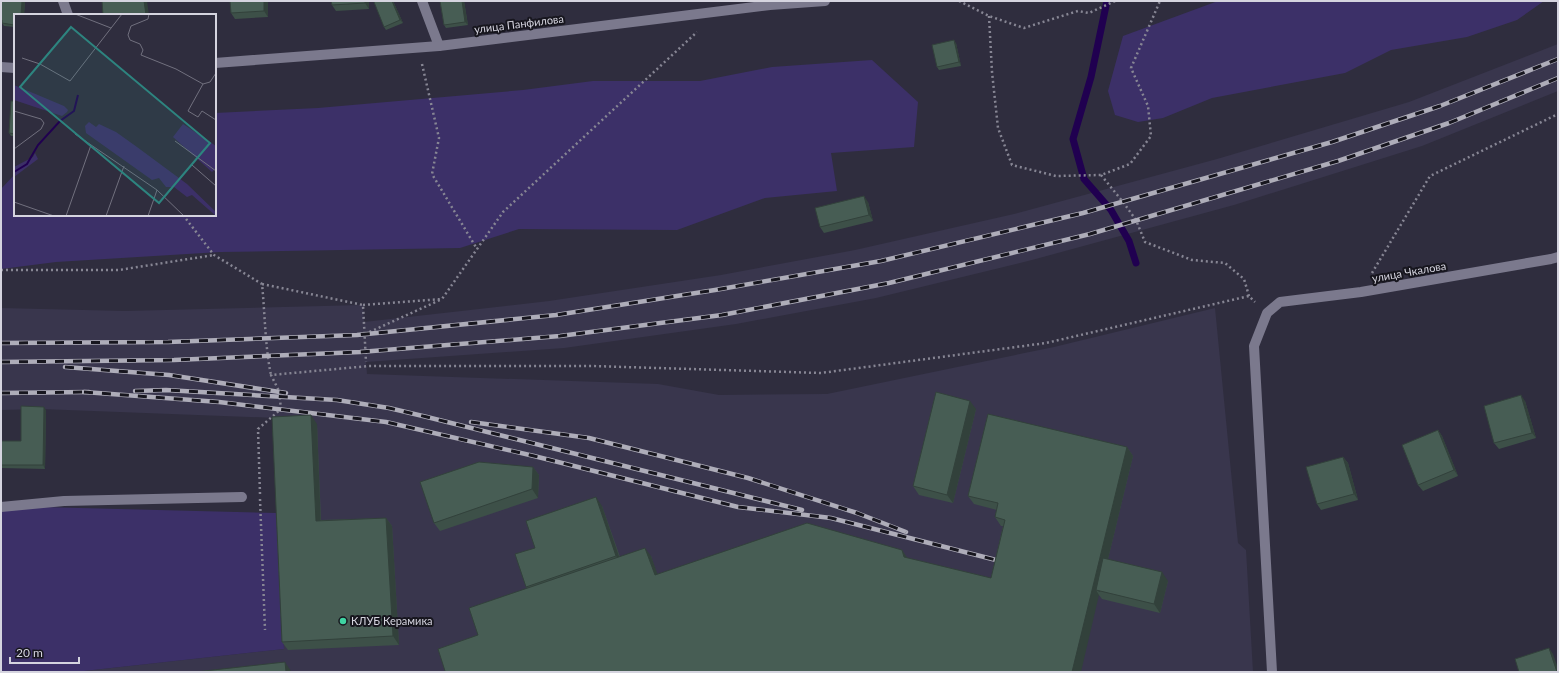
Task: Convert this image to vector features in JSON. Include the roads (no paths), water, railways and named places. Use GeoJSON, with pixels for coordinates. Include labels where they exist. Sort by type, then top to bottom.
{"type":"FeatureCollection","features":[{"type":"Feature","properties":{"kind":"street"},"geometry":{"type":"LineString","coordinates":[[63,1],[68,14]]}},
{"type":"Feature","properties":{"kind":"street"},"geometry":{"type":"LineString","coordinates":[[422,1],[439,46]]}},
{"type":"Feature","properties":{"kind":"street","name":"улица Панфилова"},"geometry":{"type":"LineString","coordinates":[[216,63],[439,46],[720,11],[769,3],[825,1]]}},
{"type":"Feature","properties":{"kind":"street"},"geometry":{"type":"LineString","coordinates":[[1,67],[14,68]]}},
{"type":"Feature","properties":{"kind":"street","name":"улица Чкалова"},"geometry":{"type":"LineString","coordinates":[[1272,672],[1254,346],[1266,313],[1280,302],[1361,292],[1544,261],[1558,257]]}},
{"type":"Feature","properties":{"kind":"street"},"geometry":{"type":"LineString","coordinates":[[1,506],[64,501],[242,497]]}},
{"type":"Feature","properties":{"kind":"waterway"},"geometry":{"type":"LineString","coordinates":[[1107,1],[1091,77],[1073,139],[1084,179],[1111,210],[1129,241],[1136,263]]}},
{"type":"Feature","properties":{"kind":"railway"},"geometry":{"type":"LineString","coordinates":[[1,343],[168,342],[357,335],[556,315],[715,290],[881,261],[1083,213],[1332,142],[1440,106],[1558,59]]}},
{"type":"Feature","properties":{"kind":"railway"},"geometry":{"type":"LineString","coordinates":[[1,362],[174,360],[360,352],[560,336],[722,315],[889,283],[1090,234],[1338,161],[1449,123],[1558,78]]}},
{"type":"Feature","properties":{"kind":"railway"},"geometry":{"type":"LineString","coordinates":[[65,367],[169,375],[286,393]]}},
{"type":"Feature","properties":{"kind":"railway"},"geometry":{"type":"LineString","coordinates":[[135,391],[166,390],[337,400],[389,408],[802,510]]}},
{"type":"Feature","properties":{"kind":"railway"},"geometry":{"type":"LineString","coordinates":[[84,392],[219,402],[386,422],[534,456],[738,507],[831,518],[996,560]]}},
{"type":"Feature","properties":{"kind":"railway"},"geometry":{"type":"LineString","coordinates":[[1,393],[89,392]]}},
{"type":"Feature","properties":{"kind":"railway"},"geometry":{"type":"LineString","coordinates":[[471,422],[589,438],[748,478],[857,513],[906,532]]}},
{"type":"Feature","properties":{"kind":"place","name":"КЛУБ Керамика"},"geometry":{"type":"Point","coordinates":[343,621]}}]}
